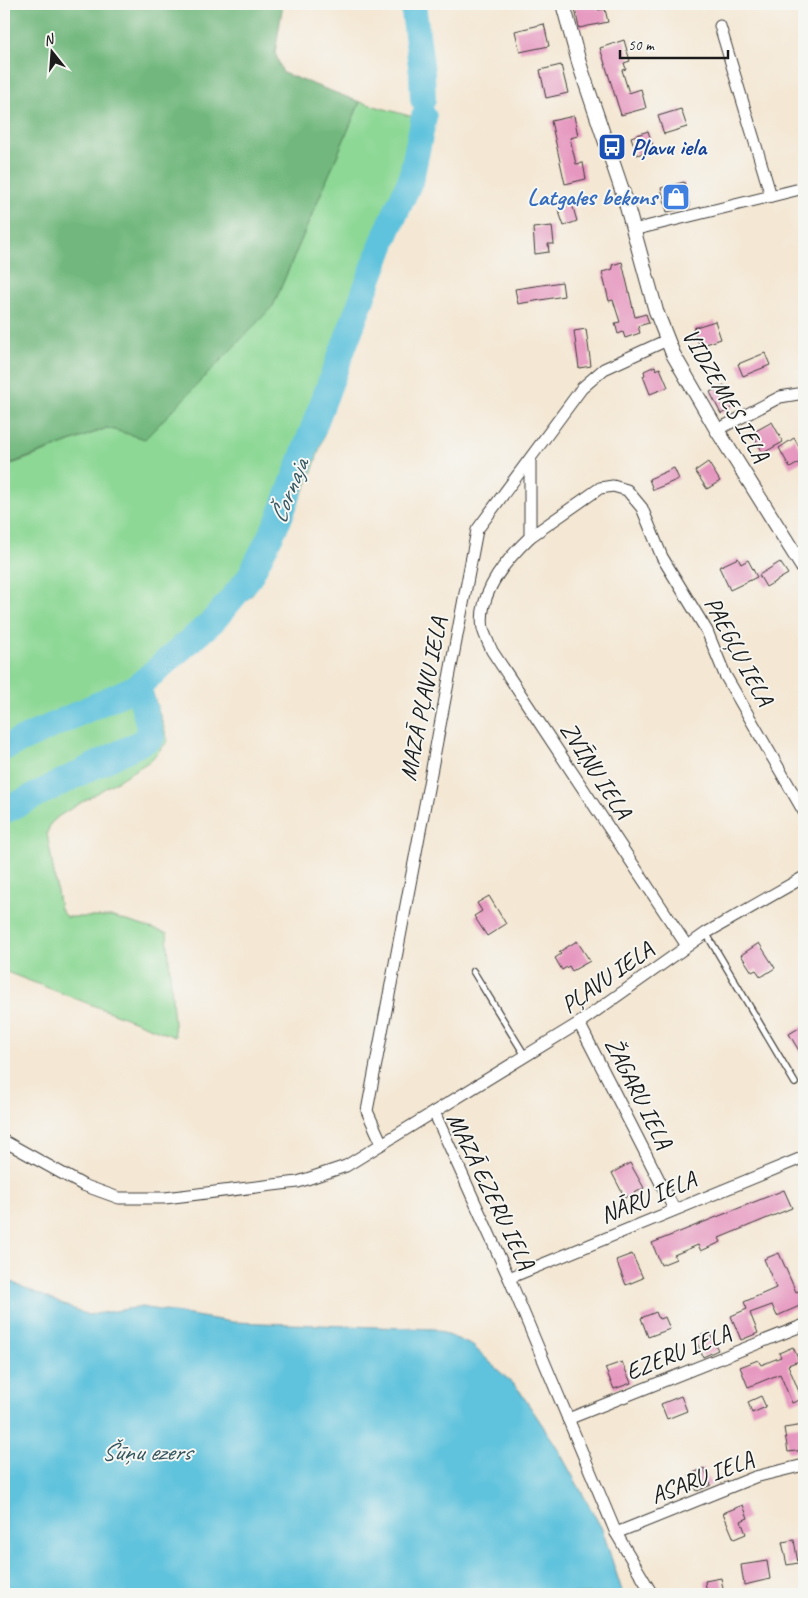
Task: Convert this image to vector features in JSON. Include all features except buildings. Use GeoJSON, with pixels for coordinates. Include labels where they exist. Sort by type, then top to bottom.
{"type":"FeatureCollection","features":[{"type":"Feature","properties":{"kind":"street","name":"VIDZEMES IELA"},"geometry":{"type":"LineString","coordinates":[[564,4],[580,66],[624,196],[656,311],[667,340],[684,377],[804,569]]}},
{"type":"Feature","properties":{"kind":"street"},"geometry":{"type":"LineString","coordinates":[[720,26],[770,196]]}},
{"type":"Feature","properties":{"kind":"street"},"geometry":{"type":"LineString","coordinates":[[633,230],[804,188]]}},
{"type":"Feature","properties":{"kind":"street","name":"MAZĀ PĻAVU IELA"},"geometry":{"type":"LineString","coordinates":[[382,1144],[367,1111],[477,530],[582,388],[604,369],[667,340]]}},
{"type":"Feature","properties":{"kind":"street"},"geometry":{"type":"LineString","coordinates":[[717,430],[780,397],[804,393]]}},
{"type":"Feature","properties":{"kind":"street"},"geometry":{"type":"LineString","coordinates":[[530,460],[530,537]]}},
{"type":"Feature","properties":{"kind":"street","name":"PAEGĻU IELA"},"geometry":{"type":"LineString","coordinates":[[483,613],[492,583],[510,556],[530,537],[600,488],[613,486],[627,490],[642,508],[662,557],[707,631],[726,675],[804,812]]}},
{"type":"Feature","properties":{"kind":"street","name":"ZVĪŅU IELA"},"geometry":{"type":"LineString","coordinates":[[483,613],[484,629],[492,651],[686,946]]}},
{"type":"Feature","properties":{"kind":"street","name":"PĻAVU IELA"},"geometry":{"type":"LineString","coordinates":[[434,1112],[579,1023],[706,933],[804,877]]}},
{"type":"Feature","properties":{"kind":"street","name":"ŽAGARU IELA"},"geometry":{"type":"LineString","coordinates":[[579,1023],[674,1209]]}},
{"type":"Feature","properties":{"kind":"street","name":"MAZĀ EZERU IELA"},"geometry":{"type":"LineString","coordinates":[[4,1141],[83,1185],[119,1198],[165,1198],[298,1182],[346,1166],[434,1112],[509,1278],[616,1533],[652,1594]]}},
{"type":"Feature","properties":{"kind":"street","name":"NĀRU IELA"},"geometry":{"type":"LineString","coordinates":[[509,1278],[674,1209],[804,1158]]}},
{"type":"Feature","properties":{"kind":"street","name":"EZERU IELA"},"geometry":{"type":"LineString","coordinates":[[568,1419],[804,1325]]}},
{"type":"Feature","properties":{"kind":"street","name":"ASARU IELA"},"geometry":{"type":"LineString","coordinates":[[616,1533],[755,1478],[804,1465]]}},
{"type":"Feature","properties":{"kind":"lane"},"geometry":{"type":"LineString","coordinates":[[706,933],[795,1083]]}},
{"type":"Feature","properties":{"kind":"lane"},"geometry":{"type":"LineString","coordinates":[[473,971],[526,1057]]}},
{"type":"Feature","properties":{"kind":"green space"},"geometry":{"type":"Polygon","coordinates":[[[4,4],[283,4],[275,53],[283,73],[360,102],[273,306],[145,439],[107,428],[7,465],[4,473],[4,4]]]}},
{"type":"Feature","properties":{"kind":"green space"},"geometry":{"type":"Polygon","coordinates":[[[360,102],[431,122],[423,178],[359,328],[310,478],[252,595],[152,690],[168,741],[150,761],[59,816],[51,823],[47,833],[60,909],[66,917],[113,917],[167,933],[175,1037],[4,971],[4,473],[7,466],[107,428],[273,306],[360,102]]]}},
{"type":"Feature","properties":{"kind":"water","name":"Šūņu ezers"},"geometry":{"type":"Polygon","coordinates":[[[4,1279],[88,1315],[141,1307],[232,1322],[435,1329],[473,1346],[519,1390],[555,1444],[602,1529],[623,1594],[4,1594],[4,1279]]]}},
{"type":"Feature","properties":{"kind":"waterway","name":"Čornaja"},"geometry":{"type":"LineString","coordinates":[[413,4],[422,73],[423,99]]}},
{"type":"Feature","properties":{"kind":"waterway","name":"Čornaja"},"geometry":{"type":"LineString","coordinates":[[4,748],[138,686],[214,620],[249,578],[279,519],[387,232],[411,179],[424,117]]}},
{"type":"Feature","properties":{"kind":"waterway"},"geometry":{"type":"LineString","coordinates":[[4,811],[152,737],[138,686]]}},
{"type":"Feature","properties":{"kind":"place","name":"Pļavu iela"},"geometry":{"type":"Point","coordinates":[612,147]}},
{"type":"Feature","properties":{"kind":"place","name":"Latgales bekons"},"geometry":{"type":"Point","coordinates":[676,197]}}]}
